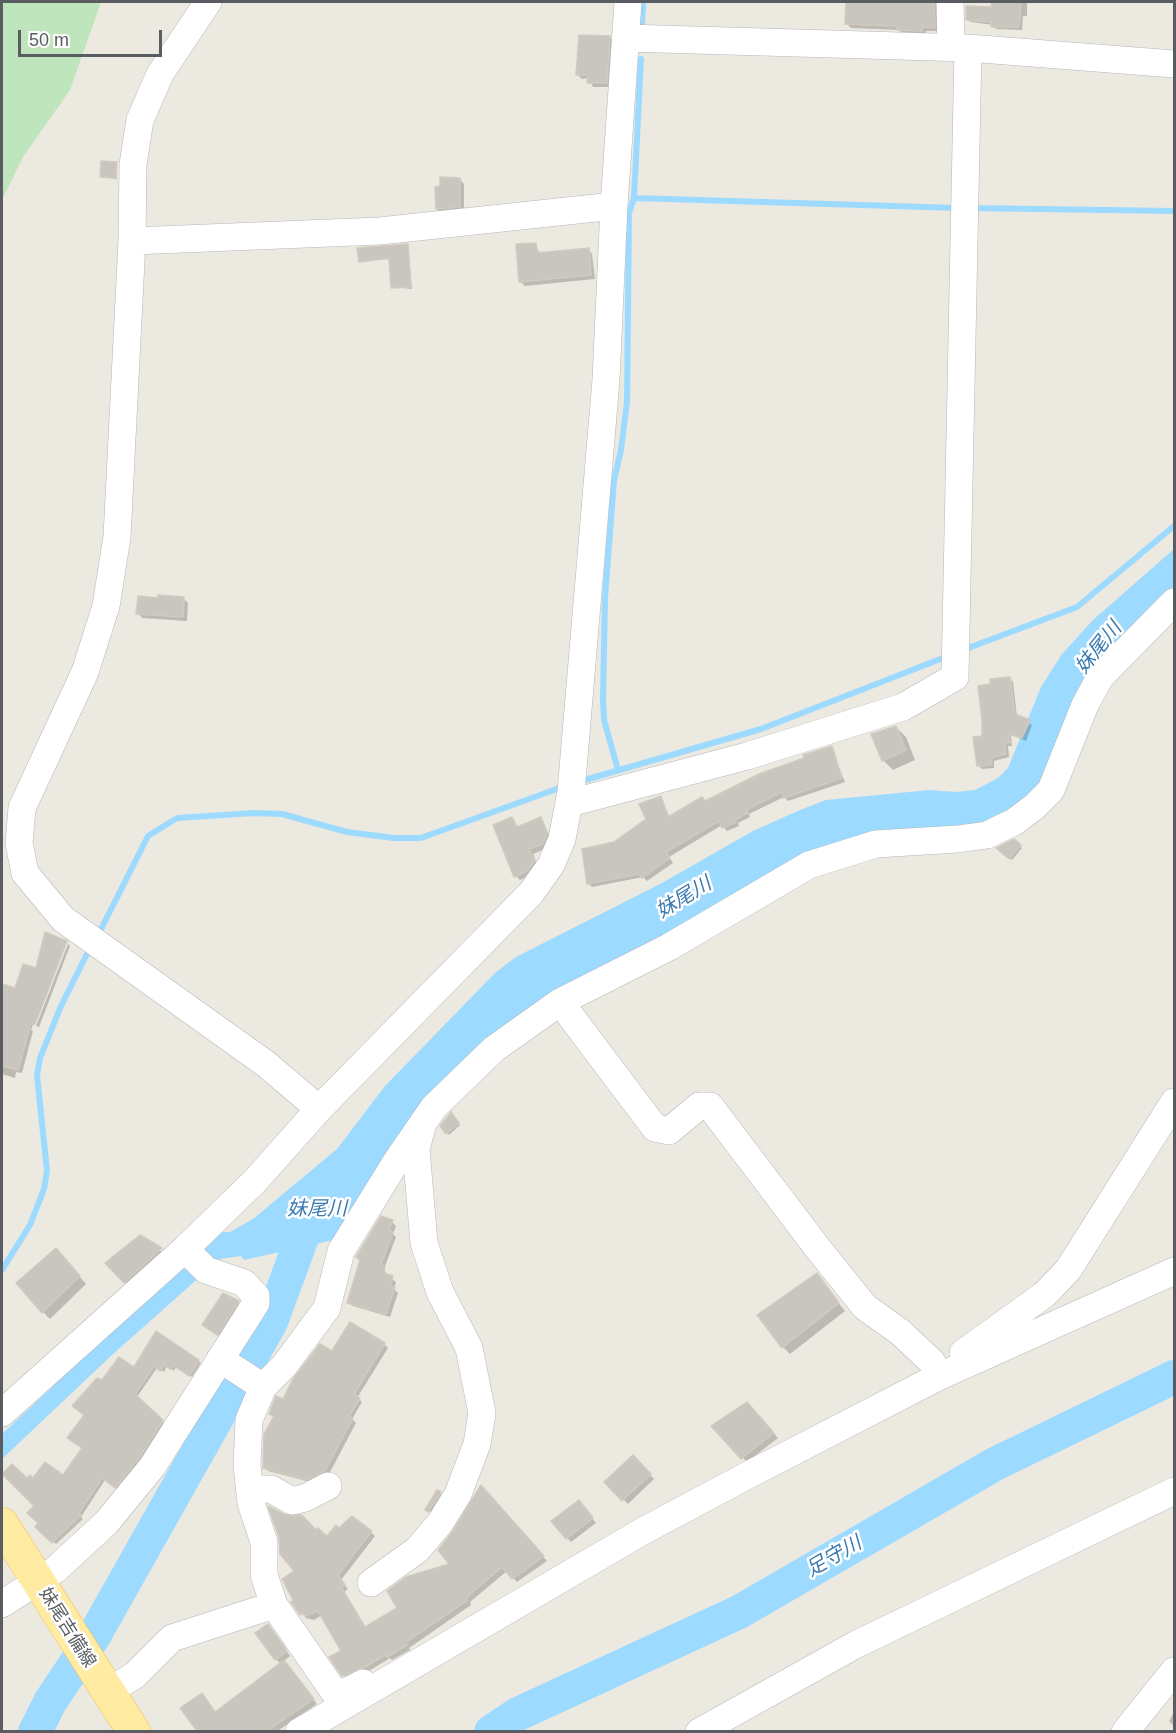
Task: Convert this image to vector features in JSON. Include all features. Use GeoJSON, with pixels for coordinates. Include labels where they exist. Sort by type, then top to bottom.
{"type":"FeatureCollection","features":[{"type":"Feature","properties":{"kind":"main road","name":"妹尾吉備線"},"geometry":{"type":"LineString","coordinates":[[2,1524],[134,1731]]}},
{"type":"Feature","properties":{"kind":"street"},"geometry":{"type":"LineString","coordinates":[[208,2],[160,74],[140,120],[133,164],[132,241],[117,537],[106,606],[85,672],[22,808],[19,843],[25,873],[63,919],[266,1064],[319,1109]]}},
{"type":"Feature","properties":{"kind":"street"},"geometry":{"type":"LineString","coordinates":[[2,1413],[194,1259],[255,1181],[319,1109],[531,892],[551,865],[562,839],[571,790],[606,380],[614,206],[628,2]]}},
{"type":"Feature","properties":{"kind":"street"},"geometry":{"type":"LineString","coordinates":[[571,790],[747,756],[903,707],[955,677],[965,206],[959,48],[950,2]]}},
{"type":"Feature","properties":{"kind":"street"},"geometry":{"type":"LineString","coordinates":[[626,38],[959,48],[1174,64]]}},
{"type":"Feature","properties":{"kind":"street"},"geometry":{"type":"LineString","coordinates":[[132,241],[381,231],[614,206]]}},
{"type":"Feature","properties":{"kind":"street"},"geometry":{"type":"LineString","coordinates":[[400,1671],[380,1675],[336,1696],[274,1605],[265,1582],[264,1542],[251,1503],[247,1465],[249,1420],[260,1385],[284,1366],[317,1325],[327,1308],[341,1251],[434,1107],[494,1049],[560,1002],[669,947],[809,865],[876,844],[987,835],[1014,822],[1051,790],[1085,705],[1100,677],[1174,602]]}},
{"type":"Feature","properties":{"kind":"street"},"geometry":{"type":"LineString","coordinates":[[560,1002],[656,1128],[669,1131],[699,1106],[710,1106],[865,1307],[908,1339],[932,1362],[938,1377]]}},
{"type":"Feature","properties":{"kind":"street"},"geometry":{"type":"LineString","coordinates":[[938,1377],[963,1353],[1045,1294],[1068,1270],[1174,1102]]}},
{"type":"Feature","properties":{"kind":"street"},"geometry":{"type":"LineString","coordinates":[[371,1583],[417,1550],[440,1523],[458,1494],[477,1444],[482,1413],[469,1348],[440,1292],[424,1244],[416,1149],[423,1123]]}},
{"type":"Feature","properties":{"kind":"street"},"geometry":{"type":"LineString","coordinates":[[2,1604],[56,1570],[106,1523],[152,1467],[223,1361],[256,1303],[256,1296],[244,1283],[194,1259]]}},
{"type":"Feature","properties":{"kind":"street"},"geometry":{"type":"LineString","coordinates":[[299,1731],[643,1531],[938,1377],[1174,1271]]}},
{"type":"Feature","properties":{"kind":"street"},"geometry":{"type":"LineString","coordinates":[[223,1361],[260,1385]]}},
{"type":"Feature","properties":{"kind":"street"},"geometry":{"type":"LineString","coordinates":[[250,1489],[271,1489],[292,1501],[305,1498],[328,1486]]}},
{"type":"Feature","properties":{"kind":"street"},"geometry":{"type":"LineString","coordinates":[[699,1731],[855,1645],[1174,1491]]}},
{"type":"Feature","properties":{"kind":"street"},"geometry":{"type":"LineString","coordinates":[[103,1684],[135,1675],[172,1638],[274,1605]]}},
{"type":"Feature","properties":{"kind":"street"},"geometry":{"type":"LineString","coordinates":[[1125,1731],[1174,1671]]}},
{"type":"Feature","properties":{"kind":"green space"},"geometry":{"type":"Polygon","coordinates":[[[2,2],[101,2],[70,90],[23,157],[2,200],[2,2]]]}},
{"type":"Feature","properties":{"kind":"water","name":"妹尾川"},"geometry":{"type":"Polygon","coordinates":[[[1174,549],[1174,595],[1144,623],[1053,776],[1003,822],[882,838],[502,1036],[338,1239],[244,1260],[241,1256],[220,1259],[112,1355],[2,1459],[2,1434],[218,1232],[230,1232],[253,1219],[337,1149],[385,1086],[496,972],[516,957],[662,883],[753,831],[800,810],[826,800],[930,790],[956,792],[975,790],[998,778],[1008,768],[1041,687],[1062,654],[1093,620],[1174,549]]]}},
{"type":"Feature","properties":{"kind":"building"},"geometry":{"type":"Polygon","coordinates":[[[846,2],[934,2],[935,28],[922,27],[922,31],[897,30],[897,26],[845,24],[846,2]]]}},
{"type":"Feature","properties":{"kind":"building"},"geometry":{"type":"Polygon","coordinates":[[[992,2],[1021,2],[1019,27],[991,27],[991,22],[966,20],[966,6],[991,7],[992,2]]]}},
{"type":"Feature","properties":{"kind":"building"},"geometry":{"type":"Polygon","coordinates":[[[579,35],[610,36],[607,83],[587,83],[588,75],[576,75],[579,35]]]}},
{"type":"Feature","properties":{"kind":"building"},"geometry":{"type":"Polygon","coordinates":[[[101,161],[117,162],[116,178],[100,177],[101,161]]]}},
{"type":"Feature","properties":{"kind":"building"},"geometry":{"type":"Polygon","coordinates":[[[440,177],[460,178],[460,207],[436,209],[435,187],[440,186],[440,177]]]}},
{"type":"Feature","properties":{"kind":"building"},"geometry":{"type":"Polygon","coordinates":[[[536,243],[537,253],[589,248],[591,275],[519,282],[516,244],[536,243]]]}},
{"type":"Feature","properties":{"kind":"building"},"geometry":{"type":"Polygon","coordinates":[[[408,244],[411,287],[391,288],[389,258],[359,262],[357,248],[408,244]]]}},
{"type":"Feature","properties":{"kind":"building"},"geometry":{"type":"Polygon","coordinates":[[[158,595],[184,597],[183,617],[136,614],[138,596],[158,598],[158,595]]]}},
{"type":"Feature","properties":{"kind":"building"},"geometry":{"type":"Polygon","coordinates":[[[1010,677],[1015,714],[1030,720],[1022,738],[1008,733],[1010,743],[1005,743],[1006,754],[991,758],[992,765],[977,766],[973,737],[982,736],[978,686],[990,684],[990,679],[1010,677]]]}},
{"type":"Feature","properties":{"kind":"building"},"geometry":{"type":"Polygon","coordinates":[[[896,726],[906,750],[882,761],[871,734],[896,726]]]}},
{"type":"Feature","properties":{"kind":"building"},"geometry":{"type":"Polygon","coordinates":[[[832,746],[842,778],[783,798],[782,792],[746,810],[748,813],[736,819],[736,822],[722,828],[719,821],[666,852],[670,858],[642,878],[639,874],[587,884],[582,849],[614,842],[646,819],[639,804],[661,796],[668,817],[702,797],[705,801],[759,774],[804,758],[803,755],[832,746]]]}},
{"type":"Feature","properties":{"kind":"building"},"geometry":{"type":"Polygon","coordinates":[[[512,817],[517,827],[541,817],[547,832],[543,844],[529,849],[534,861],[527,871],[514,877],[493,825],[512,817]]]}},
{"type":"Feature","properties":{"kind":"building"},"geometry":{"type":"Polygon","coordinates":[[[1014,839],[1021,845],[1009,859],[996,848],[1014,839]]]}},
{"type":"Feature","properties":{"kind":"building"},"geometry":{"type":"Polygon","coordinates":[[[45,932],[67,941],[35,1024],[31,1023],[18,1070],[2,1066],[2,984],[15,988],[23,964],[36,968],[45,932]]]}},
{"type":"Feature","properties":{"kind":"building"},"geometry":{"type":"Polygon","coordinates":[[[451,1112],[459,1123],[446,1134],[440,1126],[451,1112]]]}},
{"type":"Feature","properties":{"kind":"building"},"geometry":{"type":"Polygon","coordinates":[[[381,1216],[393,1220],[389,1231],[393,1232],[381,1264],[385,1268],[383,1273],[393,1276],[390,1286],[395,1287],[386,1314],[347,1303],[360,1260],[356,1257],[381,1216]]]}},
{"type":"Feature","properties":{"kind":"building"},"geometry":{"type":"Polygon","coordinates":[[[140,1235],[162,1248],[124,1283],[105,1263],[140,1235]]]}},
{"type":"Feature","properties":{"kind":"building"},"geometry":{"type":"Polygon","coordinates":[[[56,1248],[80,1276],[42,1313],[16,1283],[56,1248]]]}},
{"type":"Feature","properties":{"kind":"building"},"geometry":{"type":"Polygon","coordinates":[[[817,1273],[839,1303],[782,1348],[757,1315],[817,1273]]]}},
{"type":"Feature","properties":{"kind":"building"},"geometry":{"type":"Polygon","coordinates":[[[223,1293],[239,1301],[217,1335],[202,1325],[223,1293]]]}},
{"type":"Feature","properties":{"kind":"building"},"geometry":{"type":"Polygon","coordinates":[[[350,1322],[385,1343],[354,1394],[360,1398],[349,1416],[353,1418],[325,1471],[306,1480],[263,1468],[264,1434],[274,1416],[269,1414],[276,1396],[283,1399],[293,1379],[320,1344],[332,1351],[350,1322]]]}},
{"type":"Feature","properties":{"kind":"building"},"geometry":{"type":"Polygon","coordinates":[[[156,1331],[199,1360],[189,1376],[173,1365],[170,1369],[164,1365],[160,1371],[154,1366],[135,1394],[163,1420],[139,1458],[115,1488],[102,1478],[79,1513],[81,1515],[52,1543],[35,1527],[38,1523],[27,1513],[34,1506],[2,1474],[12,1464],[27,1478],[30,1475],[33,1478],[45,1462],[63,1475],[82,1448],[67,1438],[84,1415],[72,1406],[97,1378],[102,1380],[119,1357],[134,1367],[156,1331]]]}},
{"type":"Feature","properties":{"kind":"building"},"geometry":{"type":"Polygon","coordinates":[[[747,1402],[774,1433],[741,1459],[711,1426],[747,1402]]]}},
{"type":"Feature","properties":{"kind":"building"},"geometry":{"type":"Polygon","coordinates":[[[633,1455],[651,1474],[622,1501],[604,1482],[633,1455]]]}},
{"type":"Feature","properties":{"kind":"building"},"geometry":{"type":"Polygon","coordinates":[[[481,1485],[544,1556],[512,1579],[502,1567],[466,1598],[468,1600],[405,1643],[407,1645],[387,1657],[385,1655],[365,1667],[342,1676],[329,1657],[341,1651],[318,1611],[305,1616],[302,1613],[300,1615],[291,1602],[293,1600],[282,1579],[294,1571],[280,1554],[279,1537],[268,1506],[285,1515],[302,1515],[316,1530],[318,1528],[327,1536],[336,1525],[339,1528],[352,1516],[372,1531],[338,1575],[345,1585],[341,1587],[365,1627],[397,1608],[387,1591],[406,1577],[449,1564],[438,1550],[453,1531],[481,1485]]]}},
{"type":"Feature","properties":{"kind":"building"},"geometry":{"type":"Polygon","coordinates":[[[437,1490],[441,1492],[428,1512],[425,1510],[437,1490]]]}},
{"type":"Feature","properties":{"kind":"building"},"geometry":{"type":"Polygon","coordinates":[[[579,1500],[593,1518],[566,1539],[551,1521],[579,1500]]]}},
{"type":"Feature","properties":{"kind":"building"},"geometry":{"type":"Polygon","coordinates":[[[268,1624],[287,1651],[275,1660],[255,1633],[268,1624]]]}},
{"type":"Feature","properties":{"kind":"building"},"geometry":{"type":"Polygon","coordinates":[[[284,1660],[314,1699],[267,1731],[197,1731],[180,1708],[202,1693],[215,1712],[284,1660]]]}},
{"type":"Feature","properties":{"kind":"waterway"},"geometry":{"type":"LineString","coordinates":[[642,27],[643,2]]}},
{"type":"Feature","properties":{"kind":"waterway"},"geometry":{"type":"LineString","coordinates":[[618,770],[604,720],[605,598],[614,480],[621,450],[627,402],[629,213],[634,198],[641,59]]}},
{"type":"Feature","properties":{"kind":"waterway"},"geometry":{"type":"LineString","coordinates":[[634,198],[958,208]]}},
{"type":"Feature","properties":{"kind":"waterway"},"geometry":{"type":"LineString","coordinates":[[971,208],[1174,211]]}},
{"type":"Feature","properties":{"kind":"waterway"},"geometry":{"type":"LineString","coordinates":[[963,650],[1077,607],[1174,526]]}},
{"type":"Feature","properties":{"kind":"waterway"},"geometry":{"type":"LineString","coordinates":[[578,782],[761,729],[948,656]]}},
{"type":"Feature","properties":{"kind":"waterway"},"geometry":{"type":"LineString","coordinates":[[97,937],[148,836],[177,818],[254,813],[282,814],[347,832],[394,838],[421,838],[565,786]]}},
{"type":"Feature","properties":{"kind":"waterway"},"geometry":{"type":"LineString","coordinates":[[2,1270],[30,1225],[44,1189],[47,1171],[37,1075],[40,1058],[61,1006],[90,948]]}},
{"type":"Feature","properties":{"kind":"waterway"},"geometry":{"type":"LineString","coordinates":[[35,1732],[50,1702],[94,1636],[271,1322],[314,1205]]}},
{"type":"Feature","properties":{"kind":"waterway","name":"足守川"},"geometry":{"type":"LineString","coordinates":[[491,1732],[518,1714],[739,1612],[995,1464],[1174,1377]]}}]}
